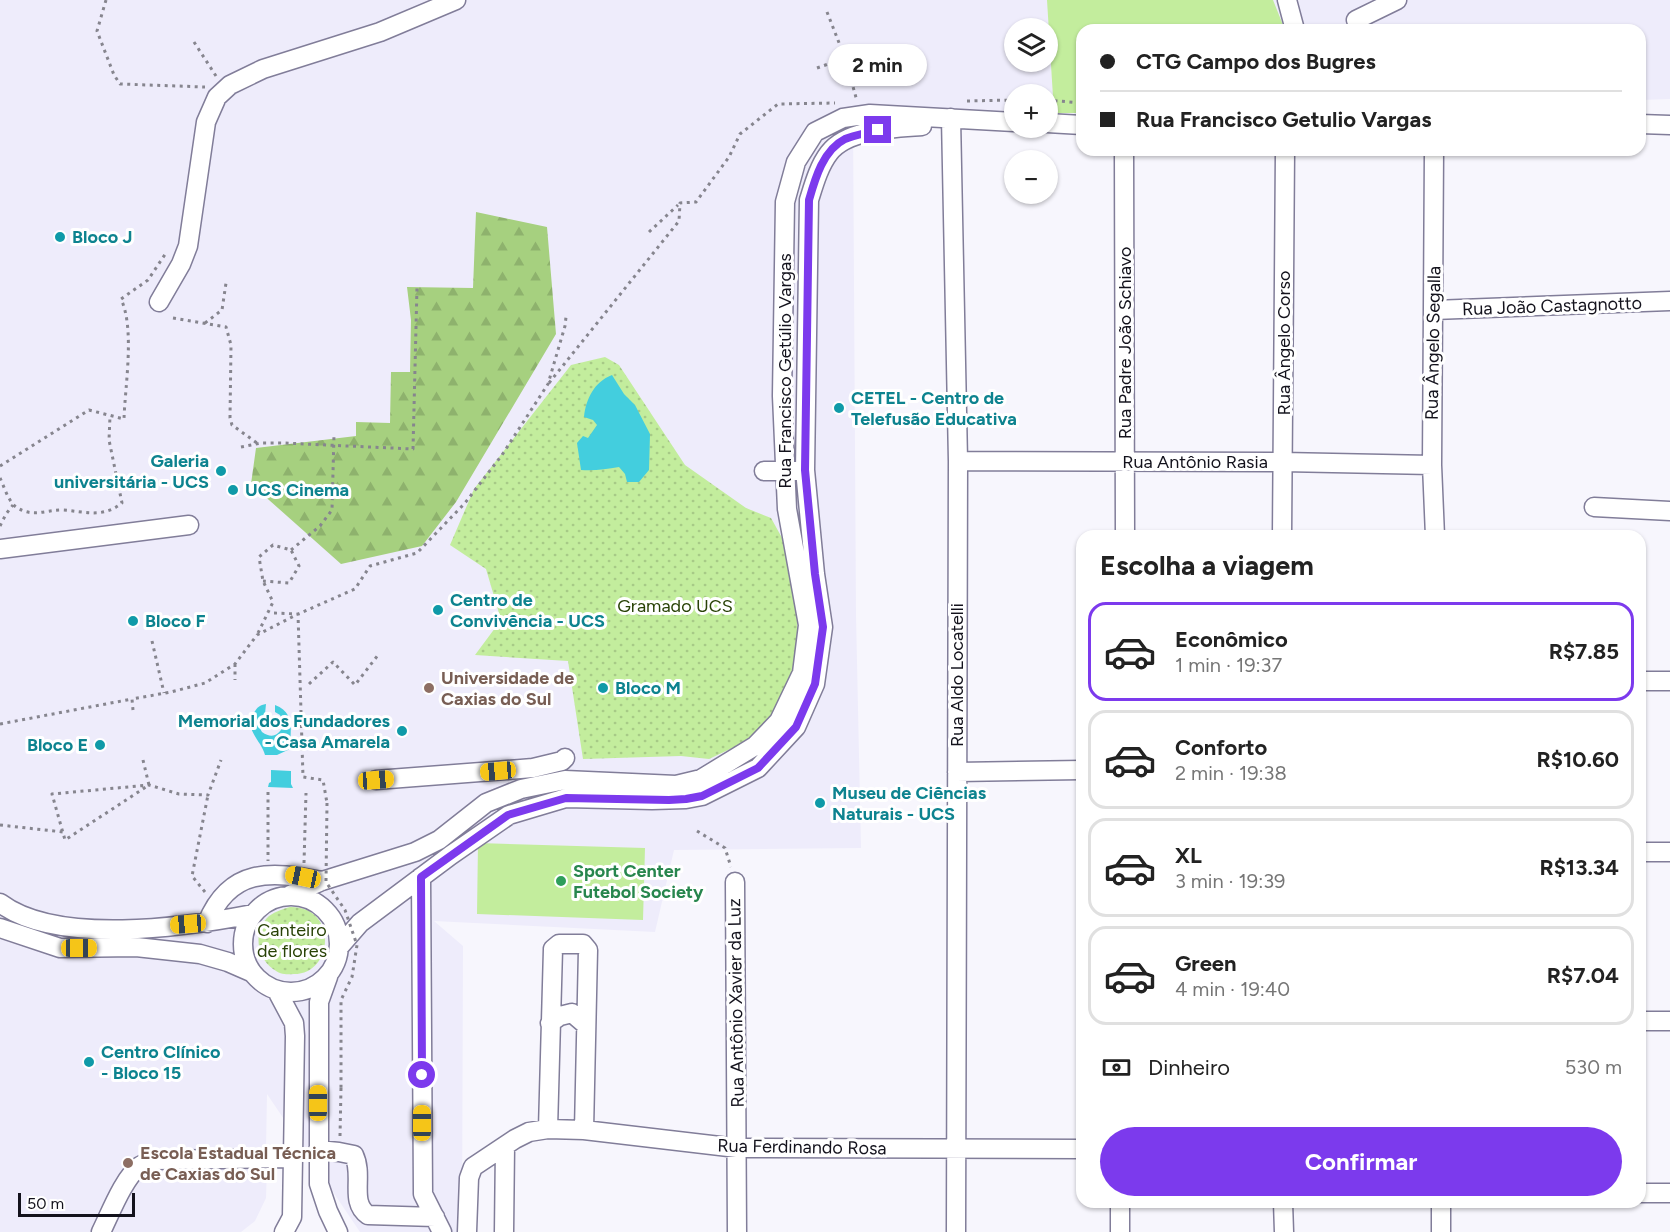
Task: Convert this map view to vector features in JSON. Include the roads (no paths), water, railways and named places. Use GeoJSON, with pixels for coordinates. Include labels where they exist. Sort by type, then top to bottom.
{"type":"FeatureCollection","features":[{"type":"Feature","properties":{"kind":"street"},"geometry":{"type":"LineString","coordinates":[[159,302],[181,264],[188,246],[206,122],[217,97],[230,85],[263,69],[380,32],[456,0]]}},
{"type":"Feature","properties":{"kind":"street"},"geometry":{"type":"LineString","coordinates":[[1287,0],[1293,24]]}},
{"type":"Feature","properties":{"kind":"street"},"geometry":{"type":"LineString","coordinates":[[1356,20],[1397,0]]}},
{"type":"Feature","properties":{"kind":"street","name":"Rua Francisco Getúlio Vargas"},"geometry":{"type":"LineString","coordinates":[[290,895],[322,881],[415,852],[439,840],[486,804],[521,789],[565,780],[675,785],[701,779],[755,746],[779,722],[802,673],[808,625],[787,509],[782,396],[785,202],[796,162],[815,132],[843,118],[870,114],[955,120]]}},
{"type":"Feature","properties":{"kind":"street"},"geometry":{"type":"LineString","coordinates":[[955,120],[1004,122]]}},
{"type":"Feature","properties":{"kind":"street","name":"Rua Francisco Getúlio Vargas"},"geometry":{"type":"LineString","coordinates":[[340,946],[360,923],[508,815],[566,798],[674,800],[702,796],[758,768],[796,727],[815,684],[823,627],[815,574],[805,470],[809,200],[815,178],[830,152],[844,140],[878,130],[955,120]]}},
{"type":"Feature","properties":{"kind":"street","name":"Rua Aldo Locatelli"},"geometry":{"type":"LineString","coordinates":[[955,120],[958,461],[956,1232]]}},
{"type":"Feature","properties":{"kind":"street"},"geometry":{"type":"LineString","coordinates":[[1058,124],[1076,125]]}},
{"type":"Feature","properties":{"kind":"street"},"geometry":{"type":"LineString","coordinates":[[1646,124],[1670,125]]}},
{"type":"Feature","properties":{"kind":"street","name":"Rua Padre João Schiavo"},"geometry":{"type":"LineString","coordinates":[[1124,156],[1125,530]]}},
{"type":"Feature","properties":{"kind":"street","name":"Rua Ângelo Corso"},"geometry":{"type":"LineString","coordinates":[[1282,530],[1285,156]]}},
{"type":"Feature","properties":{"kind":"street","name":"Rua Ângelo Segalla"},"geometry":{"type":"LineString","coordinates":[[1434,156],[1432,465],[1435,530]]}},
{"type":"Feature","properties":{"kind":"street","name":"Rua João Castagnotto"},"geometry":{"type":"LineString","coordinates":[[1434,310],[1670,302]]}},
{"type":"Feature","properties":{"kind":"street","name":"Rua Antônio Rasia"},"geometry":{"type":"LineString","coordinates":[[958,461],[1432,465]]}},
{"type":"Feature","properties":{"kind":"street"},"geometry":{"type":"LineString","coordinates":[[764,471],[805,470]]}},
{"type":"Feature","properties":{"kind":"street"},"geometry":{"type":"LineString","coordinates":[[1594,507],[1670,511]]}},
{"type":"Feature","properties":{"kind":"street"},"geometry":{"type":"LineString","coordinates":[[0,549],[189,525]]}},
{"type":"Feature","properties":{"kind":"street"},"geometry":{"type":"LineString","coordinates":[[1646,681],[1670,681]]}},
{"type":"Feature","properties":{"kind":"street"},"geometry":{"type":"LineString","coordinates":[[376,780],[519,769],[562,761],[565,758]]}},
{"type":"Feature","properties":{"kind":"street"},"geometry":{"type":"LineString","coordinates":[[508,815],[519,800],[521,789],[519,769]]}},
{"type":"Feature","properties":{"kind":"street"},"geometry":{"type":"LineString","coordinates":[[957,772],[1076,770]]}},
{"type":"Feature","properties":{"kind":"street"},"geometry":{"type":"LineString","coordinates":[[1646,852],[1670,852]]}},
{"type":"Feature","properties":{"kind":"street"},"geometry":{"type":"LineString","coordinates":[[207,923],[222,894],[246,879],[268,874],[291,875],[322,881]]}},
{"type":"Feature","properties":{"kind":"street"},"geometry":{"type":"LineString","coordinates":[[421,877],[423,1194],[438,1224]]}},
{"type":"Feature","properties":{"kind":"street","name":"Rua Antônio Xavier da Luz"},"geometry":{"type":"LineString","coordinates":[[735,882],[737,1232]]}},
{"type":"Feature","properties":{"kind":"street"},"geometry":{"type":"LineString","coordinates":[[329,975],[314,987],[296,993],[278,991],[262,984],[251,972],[244,957],[243,940],[246,926],[253,914],[263,904],[290,895],[304,897],[323,907],[336,925],[340,946],[337,962],[329,975],[319,1002],[318,1150],[319,1184],[338,1232]]}},
{"type":"Feature","properties":{"kind":"street"},"geometry":{"type":"LineString","coordinates":[[0,903],[11,911],[62,927],[131,928],[207,923],[253,914]]}},
{"type":"Feature","properties":{"kind":"street"},"geometry":{"type":"LineString","coordinates":[[0,928],[60,948],[136,947],[200,954],[251,972]]}},
{"type":"Feature","properties":{"kind":"street"},"geometry":{"type":"LineString","coordinates":[[548,1129],[553,949],[559,944],[583,944],[588,950],[584,1130]]}},
{"type":"Feature","properties":{"kind":"street"},"geometry":{"type":"LineString","coordinates":[[278,991],[294,1023],[295,1036],[292,1217],[284,1232]]}},
{"type":"Feature","properties":{"kind":"street"},"geometry":{"type":"LineString","coordinates":[[550,1023],[560,1016],[572,1013],[586,1024]]}},
{"type":"Feature","properties":{"kind":"street"},"geometry":{"type":"LineString","coordinates":[[1646,1021],[1670,1021]]}},
{"type":"Feature","properties":{"kind":"street","name":"Rua Ferdinando Rosa"},"geometry":{"type":"LineString","coordinates":[[467,1232],[469,1178],[473,1167],[528,1132],[548,1129],[584,1130],[737,1148],[1076,1149]]}},
{"type":"Feature","properties":{"kind":"street"},"geometry":{"type":"LineString","coordinates":[[504,1232],[505,1146]]}},
{"type":"Feature","properties":{"kind":"street"},"geometry":{"type":"LineString","coordinates":[[318,1150],[354,1155],[359,1166],[358,1202],[368,1215],[438,1224]]}},
{"type":"Feature","properties":{"kind":"street"},"geometry":{"type":"LineString","coordinates":[[101,1232],[127,1180],[139,1166],[145,1163],[154,1160],[293,1158]]}},
{"type":"Feature","properties":{"kind":"street"},"geometry":{"type":"LineString","coordinates":[[1646,1193],[1670,1193]]}},
{"type":"Feature","properties":{"kind":"street"},"geometry":{"type":"LineString","coordinates":[[1120,1208],[1120,1232]]}},
{"type":"Feature","properties":{"kind":"street"},"geometry":{"type":"LineString","coordinates":[[1283,1208],[1284,1232]]}},
{"type":"Feature","properties":{"kind":"street"},"geometry":{"type":"LineString","coordinates":[[1441,1208],[1441,1232]]}},
{"type":"Feature","properties":{"kind":"water"},"geometry":{"type":"Polygon","coordinates":[[[612,375],[624,394],[635,405],[650,434],[649,470],[639,482],[627,482],[625,474],[619,467],[581,470],[577,443],[583,436],[588,438],[597,425],[593,420],[584,417],[587,404],[592,392],[600,382],[612,375]]]}},
{"type":"Feature","properties":{"kind":"water"},"geometry":{"type":"Polygon","coordinates":[[[266,704],[265,714],[259,722],[262,732],[274,735],[284,725],[280,715],[275,712],[275,705],[282,708],[289,717],[290,749],[277,755],[265,755],[252,729],[251,719],[255,711],[266,704]]]}},
{"type":"Feature","properties":{"kind":"water"},"geometry":{"type":"Polygon","coordinates":[[[271,770],[291,771],[293,788],[268,787],[271,782],[271,770]]]}},
{"type":"Feature","properties":{"kind":"place","name":"Bloco J"},"geometry":{"type":"Point","coordinates":[60,237]}},
{"type":"Feature","properties":{"kind":"place","name":"CETEL - Centro de Telefusão Educativa"},"geometry":{"type":"Point","coordinates":[839,408]}},
{"type":"Feature","properties":{"kind":"place","name":"Galeria universitária - UCS"},"geometry":{"type":"Point","coordinates":[221,471]}},
{"type":"Feature","properties":{"kind":"place","name":"UCS Cinema"},"geometry":{"type":"Point","coordinates":[233,490]}},
{"type":"Feature","properties":{"kind":"place","name":"Centro de Convivência - UCS"},"geometry":{"type":"Point","coordinates":[438,610]}},
{"type":"Feature","properties":{"kind":"place","name":"Bloco F"},"geometry":{"type":"Point","coordinates":[133,621]}},
{"type":"Feature","properties":{"kind":"place","name":"Universidade de Caxias do Sul"},"geometry":{"type":"Point","coordinates":[429,688]}},
{"type":"Feature","properties":{"kind":"place","name":"Bloco M"},"geometry":{"type":"Point","coordinates":[603,688]}},
{"type":"Feature","properties":{"kind":"place","name":"Memorial dos Fundadores - Casa Amarela"},"geometry":{"type":"Point","coordinates":[402,731]}},
{"type":"Feature","properties":{"kind":"place","name":"Bloco E"},"geometry":{"type":"Point","coordinates":[100,745]}},
{"type":"Feature","properties":{"kind":"place","name":"Museu de Ciências Naturais - UCS"},"geometry":{"type":"Point","coordinates":[820,803]}},
{"type":"Feature","properties":{"kind":"place","name":"Sport Center Futebol Society"},"geometry":{"type":"Point","coordinates":[561,881]}},
{"type":"Feature","properties":{"kind":"place","name":"Centro Clínico - Bloco 15"},"geometry":{"type":"Point","coordinates":[89,1062]}},
{"type":"Feature","properties":{"kind":"place","name":"Escola Estadual Técnica de Caxias do Sul"},"geometry":{"type":"Point","coordinates":[128,1163]}},
{"type":"Feature","properties":{"kind":"park label","name":"Gramado UCS"},"geometry":{"type":"Point","coordinates":[675,606]}},
{"type":"Feature","properties":{"kind":"park label","name":"Canteiro de flores"},"geometry":{"type":"Point","coordinates":[292,940]}}]}
